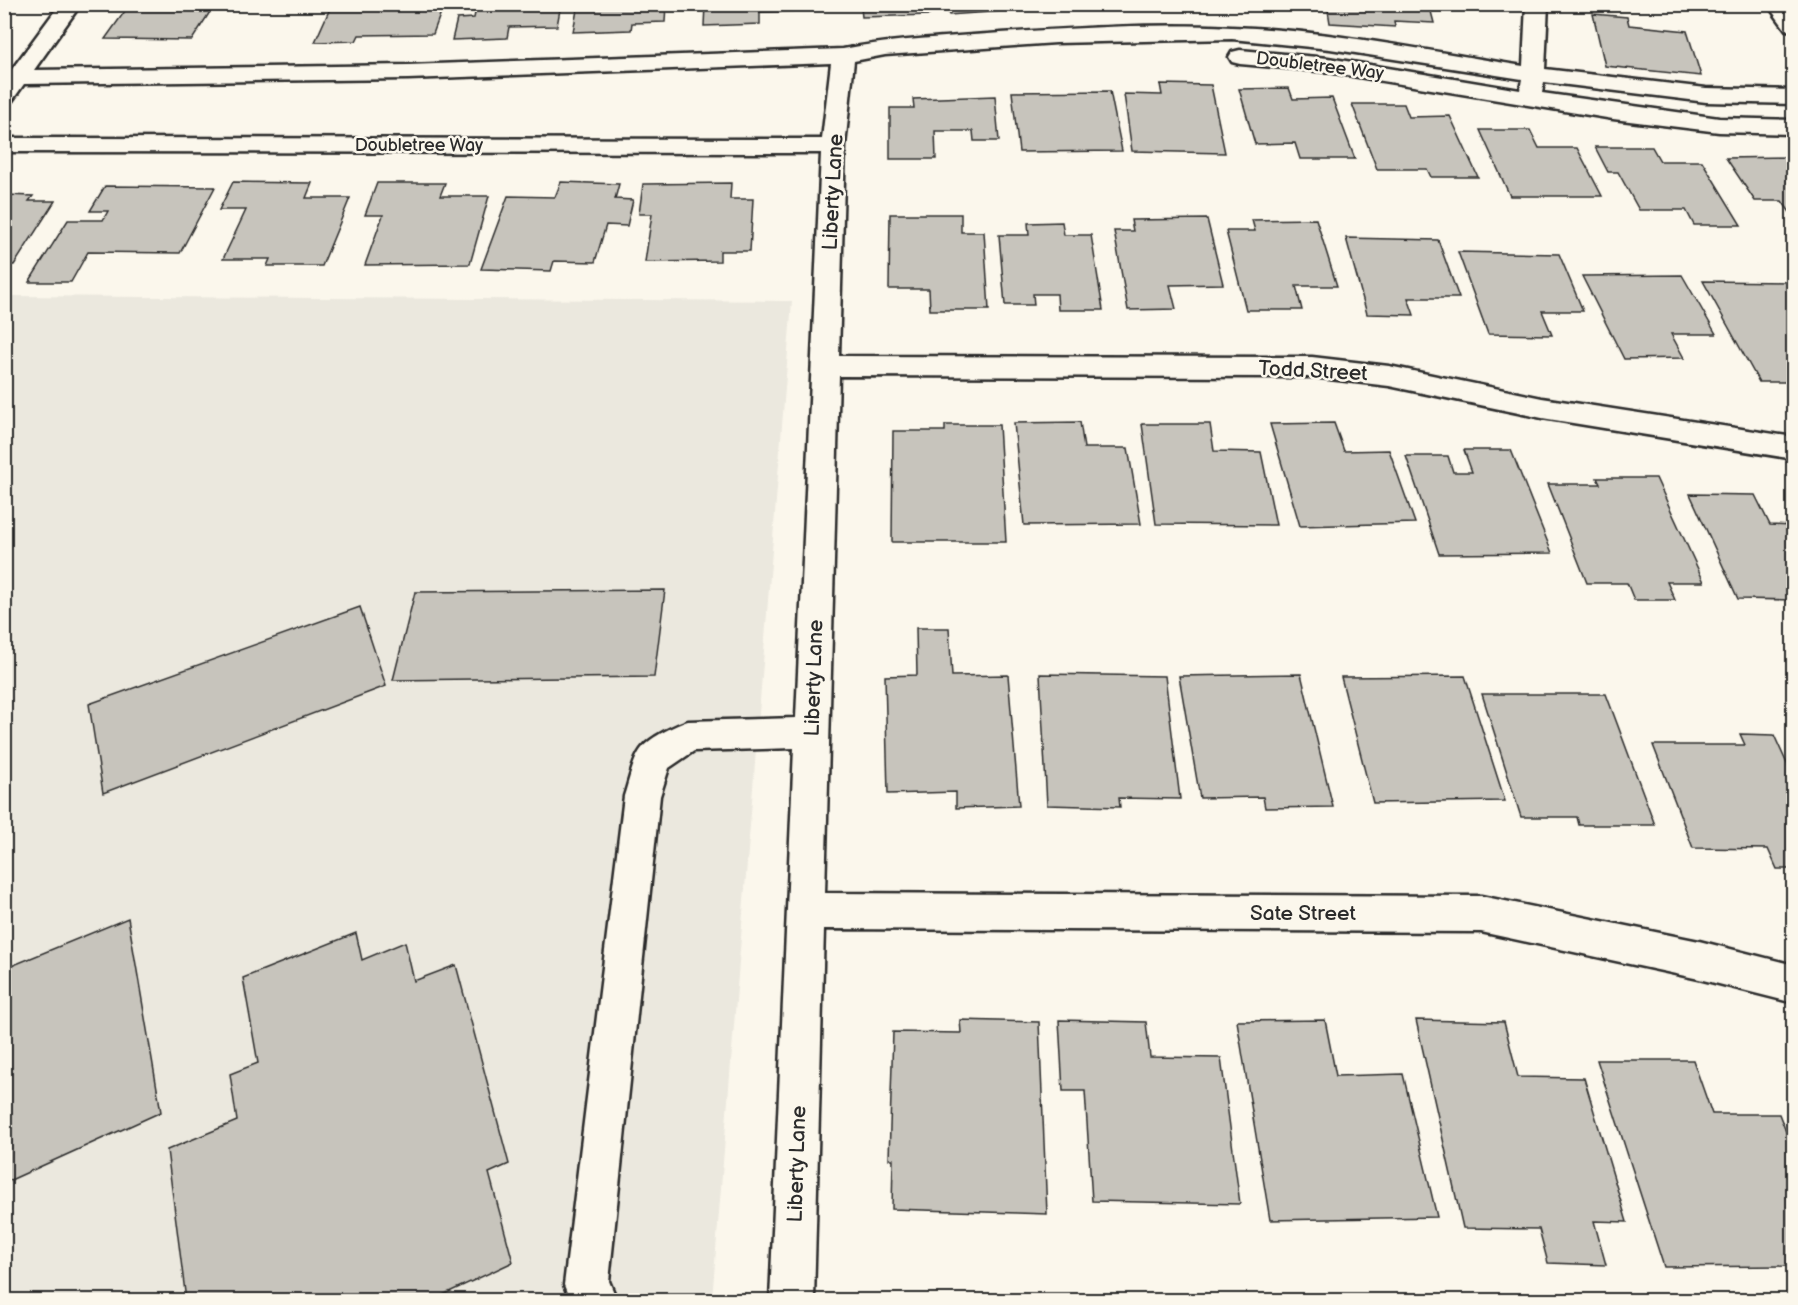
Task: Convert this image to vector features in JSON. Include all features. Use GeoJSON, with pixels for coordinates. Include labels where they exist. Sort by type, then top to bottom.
{"type":"FeatureCollection","features":[{"type":"Feature","properties":{"kind":"street"},"geometry":{"type":"LineString","coordinates":[[4,96],[71,4]]}},
{"type":"Feature","properties":{"kind":"street"},"geometry":{"type":"LineString","coordinates":[[1530,98],[1534,74],[1537,4]]}},
{"type":"Feature","properties":{"kind":"street"},"geometry":{"type":"LineString","coordinates":[[1778,4],[1794,26]]}},
{"type":"Feature","properties":{"kind":"street","name":"Doubletree Way"},"geometry":{"type":"LineString","coordinates":[[19,77],[408,72],[843,56],[885,48],[1045,37],[1143,33],[1232,33],[1330,42],[1534,74],[1706,95],[1794,97]]}},
{"type":"Feature","properties":{"kind":"street","name":"Doubletree Way"},"geometry":{"type":"LineString","coordinates":[[843,56],[889,67],[1053,58]]}},
{"type":"Feature","properties":{"kind":"street","name":"Liberty Lane"},"geometry":{"type":"LineString","coordinates":[[792,1300],[833,146],[843,56]]}},
{"type":"Feature","properties":{"kind":"street","name":"Doubletree Way"},"geometry":{"type":"LineString","coordinates":[[1223,56],[1328,65],[1613,112],[1719,125],[1794,128]]}},
{"type":"Feature","properties":{"kind":"street","name":"Doubletree Way"},"geometry":{"type":"LineString","coordinates":[[4,145],[833,146]]}},
{"type":"Feature","properties":{"kind":"street","name":"Todd Street"},"geometry":{"type":"LineString","coordinates":[[825,366],[1312,367],[1389,376],[1542,408],[1794,448]]}},
{"type":"Feature","properties":{"kind":"street"},"geometry":{"type":"LineString","coordinates":[[594,1300],[586,1285],[642,795],[655,758],[688,736],[812,733]]}},
{"type":"Feature","properties":{"kind":"street","name":"Sate Street"},"geometry":{"type":"LineString","coordinates":[[805,911],[1481,914],[1699,960],[1794,984]]}},
{"type":"Feature","properties":{"kind":"shaded area"},"geometry":{"type":"Polygon","coordinates":[[[5,296],[792,301],[712,1300],[5,1300],[5,296]]]}},
{"type":"Feature","properties":{"kind":"building"},"geometry":{"type":"Polygon","coordinates":[[[130,4],[215,4],[192,40],[105,39],[130,4]]]}},
{"type":"Feature","properties":{"kind":"building"},"geometry":{"type":"Polygon","coordinates":[[[332,4],[444,4],[433,34],[359,35],[356,41],[315,42],[332,4]]]}},
{"type":"Feature","properties":{"kind":"building"},"geometry":{"type":"Polygon","coordinates":[[[477,4],[561,4],[557,26],[509,27],[507,38],[452,40],[457,19],[474,18],[477,4]]]}},
{"type":"Feature","properties":{"kind":"building"},"geometry":{"type":"Polygon","coordinates":[[[578,4],[666,4],[665,22],[632,23],[631,30],[573,32],[578,4]]]}},
{"type":"Feature","properties":{"kind":"building"},"geometry":{"type":"Polygon","coordinates":[[[806,4],[806,11],[760,12],[760,24],[704,26],[705,5],[806,4]]]}},
{"type":"Feature","properties":{"kind":"building"},"geometry":{"type":"Polygon","coordinates":[[[821,4],[927,4],[929,15],[862,17],[861,8],[821,9],[821,4]]]}},
{"type":"Feature","properties":{"kind":"building"},"geometry":{"type":"Polygon","coordinates":[[[946,4],[1001,4],[1003,11],[949,15],[946,4]]]}},
{"type":"Feature","properties":{"kind":"building"},"geometry":{"type":"Polygon","coordinates":[[[1327,4],[1429,4],[1434,23],[1394,21],[1395,27],[1330,23],[1327,4]]]}},
{"type":"Feature","properties":{"kind":"building"},"geometry":{"type":"Polygon","coordinates":[[[1593,14],[1627,17],[1629,25],[1687,31],[1701,76],[1605,66],[1593,14]]]}},
{"type":"Feature","properties":{"kind":"building"},"geometry":{"type":"Polygon","coordinates":[[[1160,84],[1211,85],[1225,153],[1132,151],[1124,94],[1162,95],[1160,84]]]}},
{"type":"Feature","properties":{"kind":"building"},"geometry":{"type":"Polygon","coordinates":[[[1289,88],[1293,99],[1332,98],[1355,159],[1300,159],[1295,143],[1255,144],[1239,89],[1289,88]]]}},
{"type":"Feature","properties":{"kind":"building"},"geometry":{"type":"Polygon","coordinates":[[[1110,91],[1122,151],[1019,152],[1012,92],[1110,91]]]}},
{"type":"Feature","properties":{"kind":"building"},"geometry":{"type":"Polygon","coordinates":[[[995,96],[999,141],[974,141],[973,131],[935,131],[936,159],[890,159],[890,108],[914,108],[913,99],[995,96]]]}},
{"type":"Feature","properties":{"kind":"building"},"geometry":{"type":"Polygon","coordinates":[[[1352,104],[1404,104],[1409,117],[1450,116],[1478,177],[1431,177],[1427,169],[1377,169],[1352,104]]]}},
{"type":"Feature","properties":{"kind":"building"},"geometry":{"type":"Polygon","coordinates":[[[1480,130],[1530,130],[1539,148],[1577,148],[1602,196],[1510,196],[1480,130]]]}},
{"type":"Feature","properties":{"kind":"building"},"geometry":{"type":"Polygon","coordinates":[[[1595,147],[1652,147],[1660,161],[1702,161],[1741,225],[1694,225],[1686,210],[1639,210],[1618,172],[1608,172],[1595,147]]]}},
{"type":"Feature","properties":{"kind":"building"},"geometry":{"type":"Polygon","coordinates":[[[1794,157],[1794,218],[1782,201],[1755,201],[1726,158],[1794,157]]]}},
{"type":"Feature","properties":{"kind":"building"},"geometry":{"type":"Polygon","coordinates":[[[233,182],[312,183],[306,198],[350,198],[322,266],[267,266],[270,259],[223,259],[246,210],[219,210],[233,182]]]}},
{"type":"Feature","properties":{"kind":"building"},"geometry":{"type":"Polygon","coordinates":[[[561,182],[619,184],[615,199],[633,200],[627,226],[606,225],[595,262],[554,261],[551,271],[481,269],[508,196],[555,197],[561,182]]]}},
{"type":"Feature","properties":{"kind":"building"},"geometry":{"type":"Polygon","coordinates":[[[377,183],[445,183],[440,196],[489,196],[470,264],[365,265],[383,215],[365,215],[377,183]]]}},
{"type":"Feature","properties":{"kind":"building"},"geometry":{"type":"Polygon","coordinates":[[[731,183],[730,199],[753,199],[750,251],[720,251],[720,261],[645,262],[652,214],[639,214],[643,184],[731,183]]]}},
{"type":"Feature","properties":{"kind":"building"},"geometry":{"type":"Polygon","coordinates":[[[105,186],[215,187],[180,253],[88,252],[71,282],[29,282],[68,220],[103,220],[108,211],[90,211],[105,186]]]}},
{"type":"Feature","properties":{"kind":"building"},"geometry":{"type":"Polygon","coordinates":[[[4,195],[33,196],[29,201],[55,201],[14,265],[4,265],[4,195]]]}},
{"type":"Feature","properties":{"kind":"building"},"geometry":{"type":"Polygon","coordinates":[[[890,214],[961,214],[961,232],[984,232],[989,310],[930,310],[929,289],[889,289],[890,214]]]}},
{"type":"Feature","properties":{"kind":"building"},"geometry":{"type":"Polygon","coordinates":[[[1207,219],[1223,284],[1170,285],[1176,309],[1128,310],[1114,231],[1133,231],[1131,220],[1207,219]]]}},
{"type":"Feature","properties":{"kind":"building"},"geometry":{"type":"Polygon","coordinates":[[[1316,219],[1337,286],[1296,286],[1302,310],[1246,310],[1226,231],[1255,231],[1252,220],[1316,219]]]}},
{"type":"Feature","properties":{"kind":"building"},"geometry":{"type":"Polygon","coordinates":[[[1062,222],[1064,235],[1091,235],[1103,310],[1058,310],[1057,294],[1033,294],[1034,305],[1005,305],[999,235],[1029,235],[1028,223],[1062,222]]]}},
{"type":"Feature","properties":{"kind":"building"},"geometry":{"type":"Polygon","coordinates":[[[1346,238],[1438,240],[1459,298],[1408,298],[1414,315],[1367,314],[1346,238]]]}},
{"type":"Feature","properties":{"kind":"building"},"geometry":{"type":"Polygon","coordinates":[[[1458,252],[1559,254],[1583,311],[1542,311],[1552,335],[1488,334],[1458,252]]]}},
{"type":"Feature","properties":{"kind":"building"},"geometry":{"type":"Polygon","coordinates":[[[1682,275],[1716,334],[1671,334],[1684,358],[1624,359],[1582,276],[1682,275]]]}},
{"type":"Feature","properties":{"kind":"building"},"geometry":{"type":"Polygon","coordinates":[[[1703,281],[1794,282],[1794,382],[1759,382],[1703,281]]]}},
{"type":"Feature","properties":{"kind":"building"},"geometry":{"type":"Polygon","coordinates":[[[1080,422],[1084,448],[1128,448],[1141,524],[1024,525],[1014,423],[1080,422]]]}},
{"type":"Feature","properties":{"kind":"building"},"geometry":{"type":"Polygon","coordinates":[[[1334,423],[1344,451],[1389,450],[1415,523],[1300,526],[1270,424],[1334,423]]]}},
{"type":"Feature","properties":{"kind":"building"},"geometry":{"type":"Polygon","coordinates":[[[1142,424],[1210,424],[1214,451],[1261,452],[1276,525],[1156,524],[1142,424]]]}},
{"type":"Feature","properties":{"kind":"building"},"geometry":{"type":"Polygon","coordinates":[[[945,425],[999,425],[1006,542],[892,542],[893,431],[945,431],[945,425]]]}},
{"type":"Feature","properties":{"kind":"building"},"geometry":{"type":"Polygon","coordinates":[[[1464,450],[1511,450],[1552,553],[1439,554],[1406,456],[1448,456],[1453,472],[1472,472],[1464,450]]]}},
{"type":"Feature","properties":{"kind":"building"},"geometry":{"type":"Polygon","coordinates":[[[1597,478],[1656,478],[1704,582],[1667,582],[1675,600],[1634,600],[1627,583],[1587,583],[1548,484],[1600,484],[1597,478]]]}},
{"type":"Feature","properties":{"kind":"building"},"geometry":{"type":"Polygon","coordinates":[[[1690,494],[1755,495],[1770,525],[1794,526],[1794,600],[1738,599],[1690,494]]]}},
{"type":"Feature","properties":{"kind":"building"},"geometry":{"type":"Polygon","coordinates":[[[665,590],[654,677],[393,680],[415,592],[665,590]]]}},
{"type":"Feature","properties":{"kind":"building"},"geometry":{"type":"Polygon","coordinates":[[[360,607],[386,686],[103,793],[89,704],[360,607]]]}},
{"type":"Feature","properties":{"kind":"building"},"geometry":{"type":"Polygon","coordinates":[[[916,628],[949,628],[952,676],[1008,675],[1019,806],[956,808],[956,792],[888,794],[885,676],[917,675],[916,628]]]}},
{"type":"Feature","properties":{"kind":"building"},"geometry":{"type":"Polygon","coordinates":[[[1040,674],[1165,676],[1180,799],[1119,798],[1120,807],[1047,805],[1040,674]]]}},
{"type":"Feature","properties":{"kind":"building"},"geometry":{"type":"Polygon","coordinates":[[[1301,674],[1333,807],[1265,808],[1263,797],[1200,798],[1179,676],[1301,674]]]}},
{"type":"Feature","properties":{"kind":"building"},"geometry":{"type":"Polygon","coordinates":[[[1465,676],[1505,801],[1373,803],[1341,677],[1465,676]]]}},
{"type":"Feature","properties":{"kind":"building"},"geometry":{"type":"Polygon","coordinates":[[[1482,694],[1606,694],[1655,825],[1579,825],[1577,817],[1521,817],[1482,694]]]}},
{"type":"Feature","properties":{"kind":"building"},"geometry":{"type":"Polygon","coordinates":[[[1740,734],[1774,735],[1794,779],[1794,869],[1777,869],[1768,849],[1693,848],[1653,745],[1745,745],[1740,734]]]}},
{"type":"Feature","properties":{"kind":"building"},"geometry":{"type":"Polygon","coordinates":[[[128,918],[161,1112],[4,1183],[4,969],[128,918]]]}},
{"type":"Feature","properties":{"kind":"building"},"geometry":{"type":"Polygon","coordinates":[[[356,933],[362,960],[405,942],[414,981],[456,965],[509,1164],[489,1173],[513,1262],[432,1300],[186,1300],[167,1150],[237,1121],[230,1074],[258,1063],[243,978],[356,933]]]}},
{"type":"Feature","properties":{"kind":"building"},"geometry":{"type":"Polygon","coordinates":[[[960,1020],[1039,1022],[1047,1214],[892,1209],[893,1159],[889,1159],[893,1032],[961,1033],[960,1020]]]}},
{"type":"Feature","properties":{"kind":"building"},"geometry":{"type":"Polygon","coordinates":[[[1059,1020],[1146,1022],[1150,1057],[1221,1058],[1240,1204],[1092,1201],[1085,1091],[1063,1091],[1059,1020]]]}},
{"type":"Feature","properties":{"kind":"building"},"geometry":{"type":"Polygon","coordinates":[[[1325,1020],[1336,1076],[1403,1074],[1437,1217],[1270,1220],[1237,1021],[1325,1020]]]}},
{"type":"Feature","properties":{"kind":"building"},"geometry":{"type":"Polygon","coordinates":[[[1416,1020],[1504,1022],[1518,1077],[1584,1078],[1627,1222],[1594,1221],[1606,1265],[1548,1263],[1539,1229],[1463,1228],[1416,1020]]]}},
{"type":"Feature","properties":{"kind":"building"},"geometry":{"type":"Polygon","coordinates":[[[1597,1060],[1693,1060],[1712,1114],[1779,1114],[1794,1152],[1794,1266],[1664,1267],[1597,1060]]]}}]}
